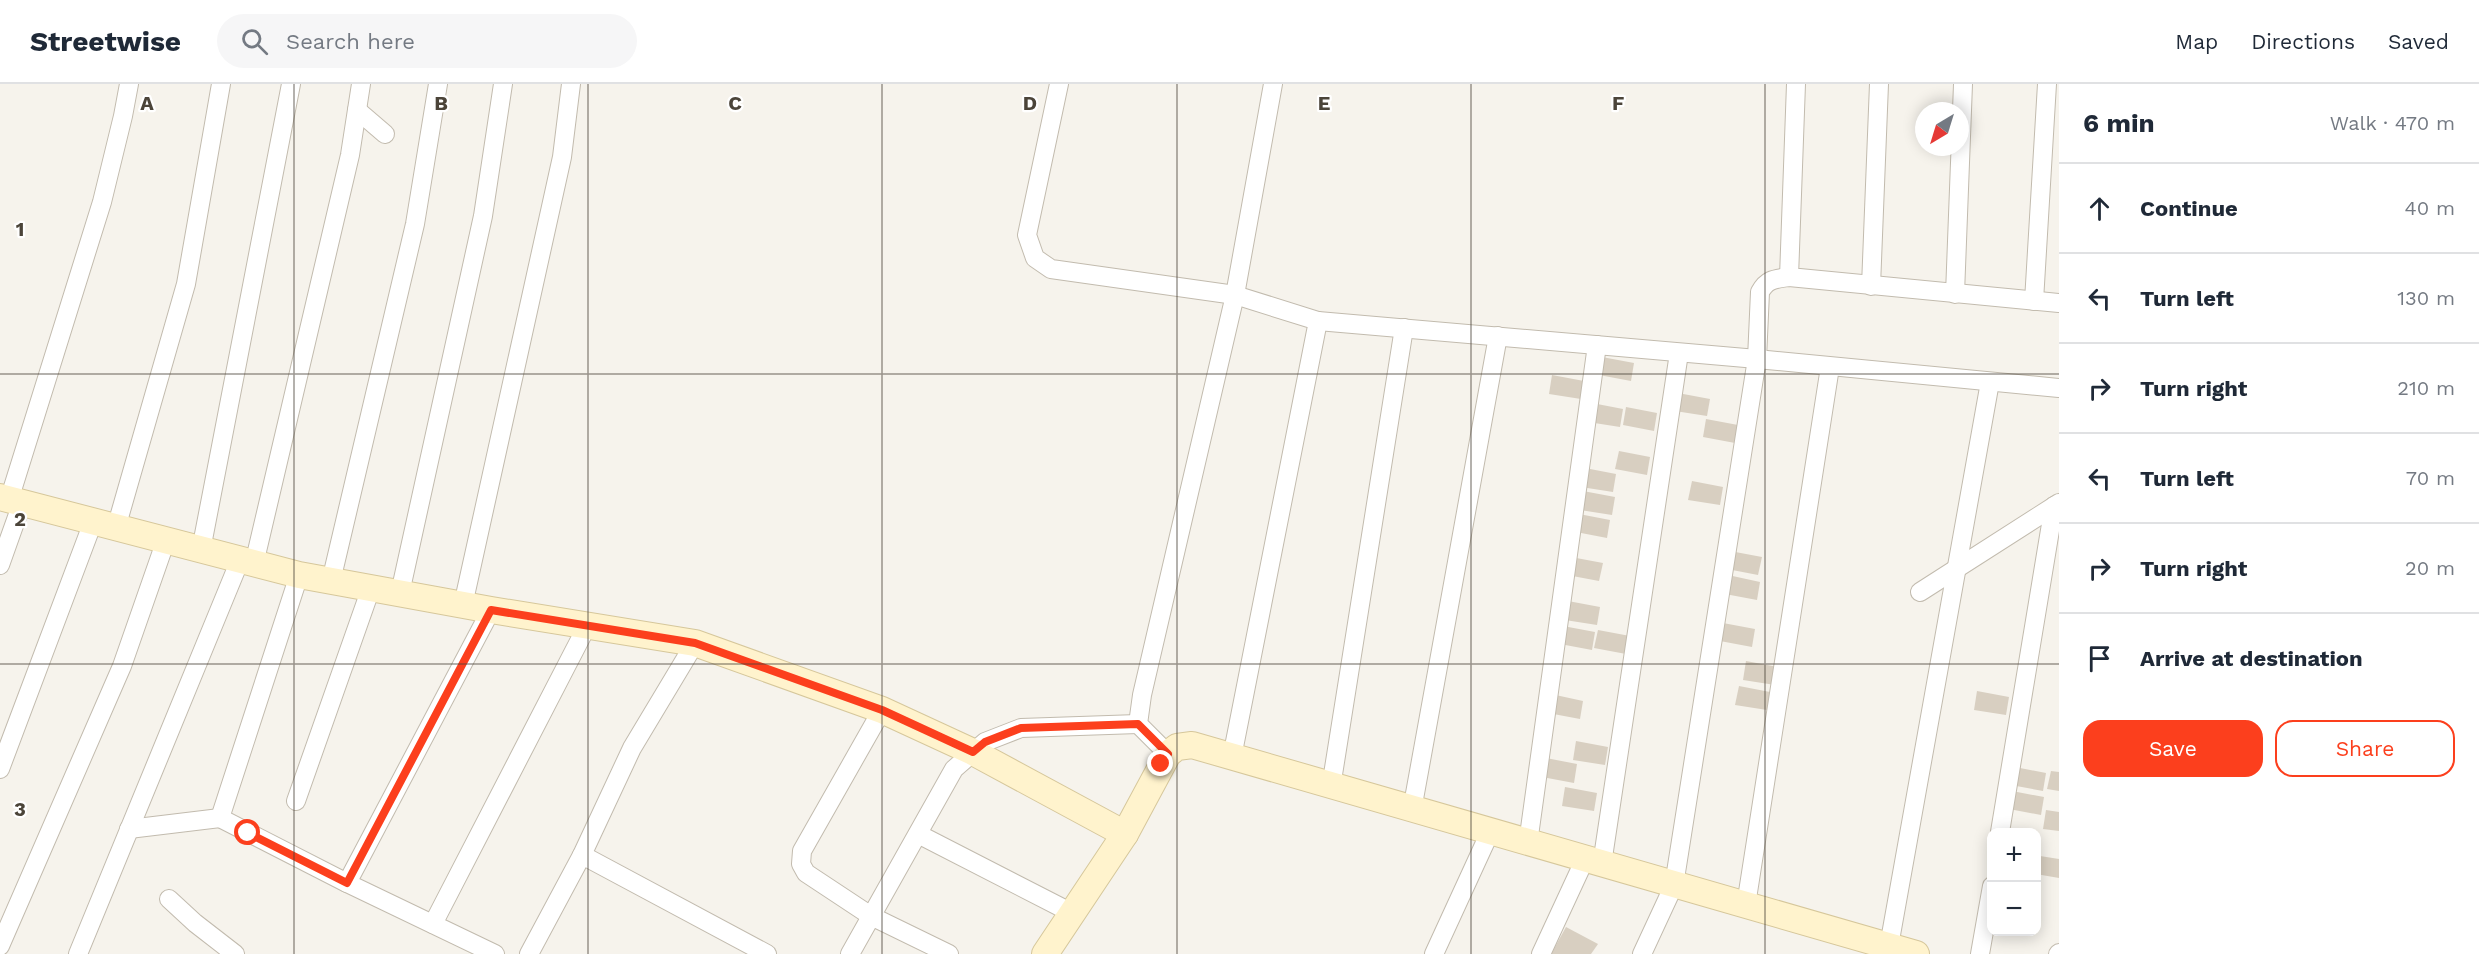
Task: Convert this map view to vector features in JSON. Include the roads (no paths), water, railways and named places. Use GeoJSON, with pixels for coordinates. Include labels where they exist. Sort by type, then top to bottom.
{"type":"FeatureCollection","features":[{"type":"Feature","properties":{"kind":"street"},"geometry":{"type":"LineString","coordinates":[[0,565],[10,500],[102,202],[129,84]]}},
{"type":"Feature","properties":{"kind":"street"},"geometry":{"type":"LineString","coordinates":[[0,769],[5,741],[105,525],[186,284],[221,84]]}},
{"type":"Feature","properties":{"kind":"street"},"geometry":{"type":"LineString","coordinates":[[201,550],[291,84]]}},
{"type":"Feature","properties":{"kind":"street"},"geometry":{"type":"LineString","coordinates":[[78,954],[129,829],[247,562],[350,155],[361,84]]}},
{"type":"Feature","properties":{"kind":"street"},"geometry":{"type":"LineString","coordinates":[[331,581],[415,224],[438,84]]}},
{"type":"Feature","properties":{"kind":"street"},"geometry":{"type":"LineString","coordinates":[[400,593],[483,216],[503,84]]}},
{"type":"Feature","properties":{"kind":"street"},"geometry":{"type":"LineString","coordinates":[[463,604],[562,157],[571,84]]}},
{"type":"Feature","properties":{"kind":"street"},"geometry":{"type":"LineString","coordinates":[[1059,84],[1027,235],[1035,258],[1051,269],[1235,295],[1318,321],[2059,388]]}},
{"type":"Feature","properties":{"kind":"street"},"geometry":{"type":"LineString","coordinates":[[1138,724],[1142,695],[1235,295],[1273,84]]}},
{"type":"Feature","properties":{"kind":"street"},"geometry":{"type":"LineString","coordinates":[[1789,277],[1796,84]]}},
{"type":"Feature","properties":{"kind":"street"},"geometry":{"type":"LineString","coordinates":[[1871,286],[1879,84]]}},
{"type":"Feature","properties":{"kind":"street"},"geometry":{"type":"LineString","coordinates":[[1955,294],[1963,84]]}},
{"type":"Feature","properties":{"kind":"street"},"geometry":{"type":"LineString","coordinates":[[2034,301],[2048,84]]}},
{"type":"Feature","properties":{"kind":"street"},"geometry":{"type":"LineString","coordinates":[[357,110],[385,134]]}},
{"type":"Feature","properties":{"kind":"street"},"geometry":{"type":"LineString","coordinates":[[1642,954],[1674,885],[1756,359],[1760,292],[1764,283],[1772,279],[1789,277],[2059,303]]}},
{"type":"Feature","properties":{"kind":"street"},"geometry":{"type":"LineString","coordinates":[[1232,757],[1318,321]]}},
{"type":"Feature","properties":{"kind":"street"},"geometry":{"type":"LineString","coordinates":[[1331,787],[1404,328]]}},
{"type":"Feature","properties":{"kind":"street"},"geometry":{"type":"LineString","coordinates":[[1412,810],[1498,336]]}},
{"type":"Feature","properties":{"kind":"street"},"geometry":{"type":"LineString","coordinates":[[1528,843],[1597,345]]}},
{"type":"Feature","properties":{"kind":"street"},"geometry":{"type":"LineString","coordinates":[[1541,954],[1593,861],[1679,353]]}},
{"type":"Feature","properties":{"kind":"street"},"geometry":{"type":"LineString","coordinates":[[1746,905],[1830,367]]}},
{"type":"Feature","properties":{"kind":"street"},"geometry":{"type":"LineString","coordinates":[[1889,946],[1990,381]]}},
{"type":"Feature","properties":{"kind":"street"},"geometry":{"type":"LineString","coordinates":[[10,500],[299,575],[491,610],[695,643],[882,710],[973,752],[1125,834]]}},
{"type":"Feature","properties":{"kind":"street"},"geometry":{"type":"LineString","coordinates":[[1920,592],[2057,504]]}},
{"type":"Feature","properties":{"kind":"street"},"geometry":{"type":"LineString","coordinates":[[2001,828],[2057,504]]}},
{"type":"Feature","properties":{"kind":"street"},"geometry":{"type":"LineString","coordinates":[[0,946],[122,666],[166,540]]}},
{"type":"Feature","properties":{"kind":"street"},"geometry":{"type":"LineString","coordinates":[[220,818],[299,575]]}},
{"type":"Feature","properties":{"kind":"street"},"geometry":{"type":"LineString","coordinates":[[296,801],[371,588]]}},
{"type":"Feature","properties":{"kind":"street"},"geometry":{"type":"LineString","coordinates":[[347,883],[491,610]]}},
{"type":"Feature","properties":{"kind":"street"},"geometry":{"type":"LineString","coordinates":[[433,924],[587,626]]}},
{"type":"Feature","properties":{"kind":"street"},"geometry":{"type":"LineString","coordinates":[[529,954],[582,855],[632,748],[695,643]]}},
{"type":"Feature","properties":{"kind":"street"},"geometry":{"type":"LineString","coordinates":[[882,710],[802,851],[801,864],[806,873],[871,915],[949,954]]}},
{"type":"Feature","properties":{"kind":"street"},"geometry":{"type":"LineString","coordinates":[[849,954],[954,769],[985,742],[1021,728],[1138,724],[1168,754]]}},
{"type":"Feature","properties":{"kind":"street"},"geometry":{"type":"LineString","coordinates":[[1045,954],[1125,834],[1168,754],[1184,745],[1916,954]]}},
{"type":"Feature","properties":{"kind":"street"},"geometry":{"type":"LineString","coordinates":[[129,829],[220,818],[347,883],[495,954]]}},
{"type":"Feature","properties":{"kind":"street"},"geometry":{"type":"LineString","coordinates":[[1434,954],[1490,832]]}},
{"type":"Feature","properties":{"kind":"street"},"geometry":{"type":"LineString","coordinates":[[918,834],[1072,913]]}},
{"type":"Feature","properties":{"kind":"street"},"geometry":{"type":"LineString","coordinates":[[582,855],[742,948],[767,954]]}},
{"type":"Feature","properties":{"kind":"street"},"geometry":{"type":"LineString","coordinates":[[169,899],[195,924],[235,954]]}},
{"type":"Feature","properties":{"kind":"street"},"geometry":{"type":"LineString","coordinates":[[1980,954],[1987,914]]}}]}
